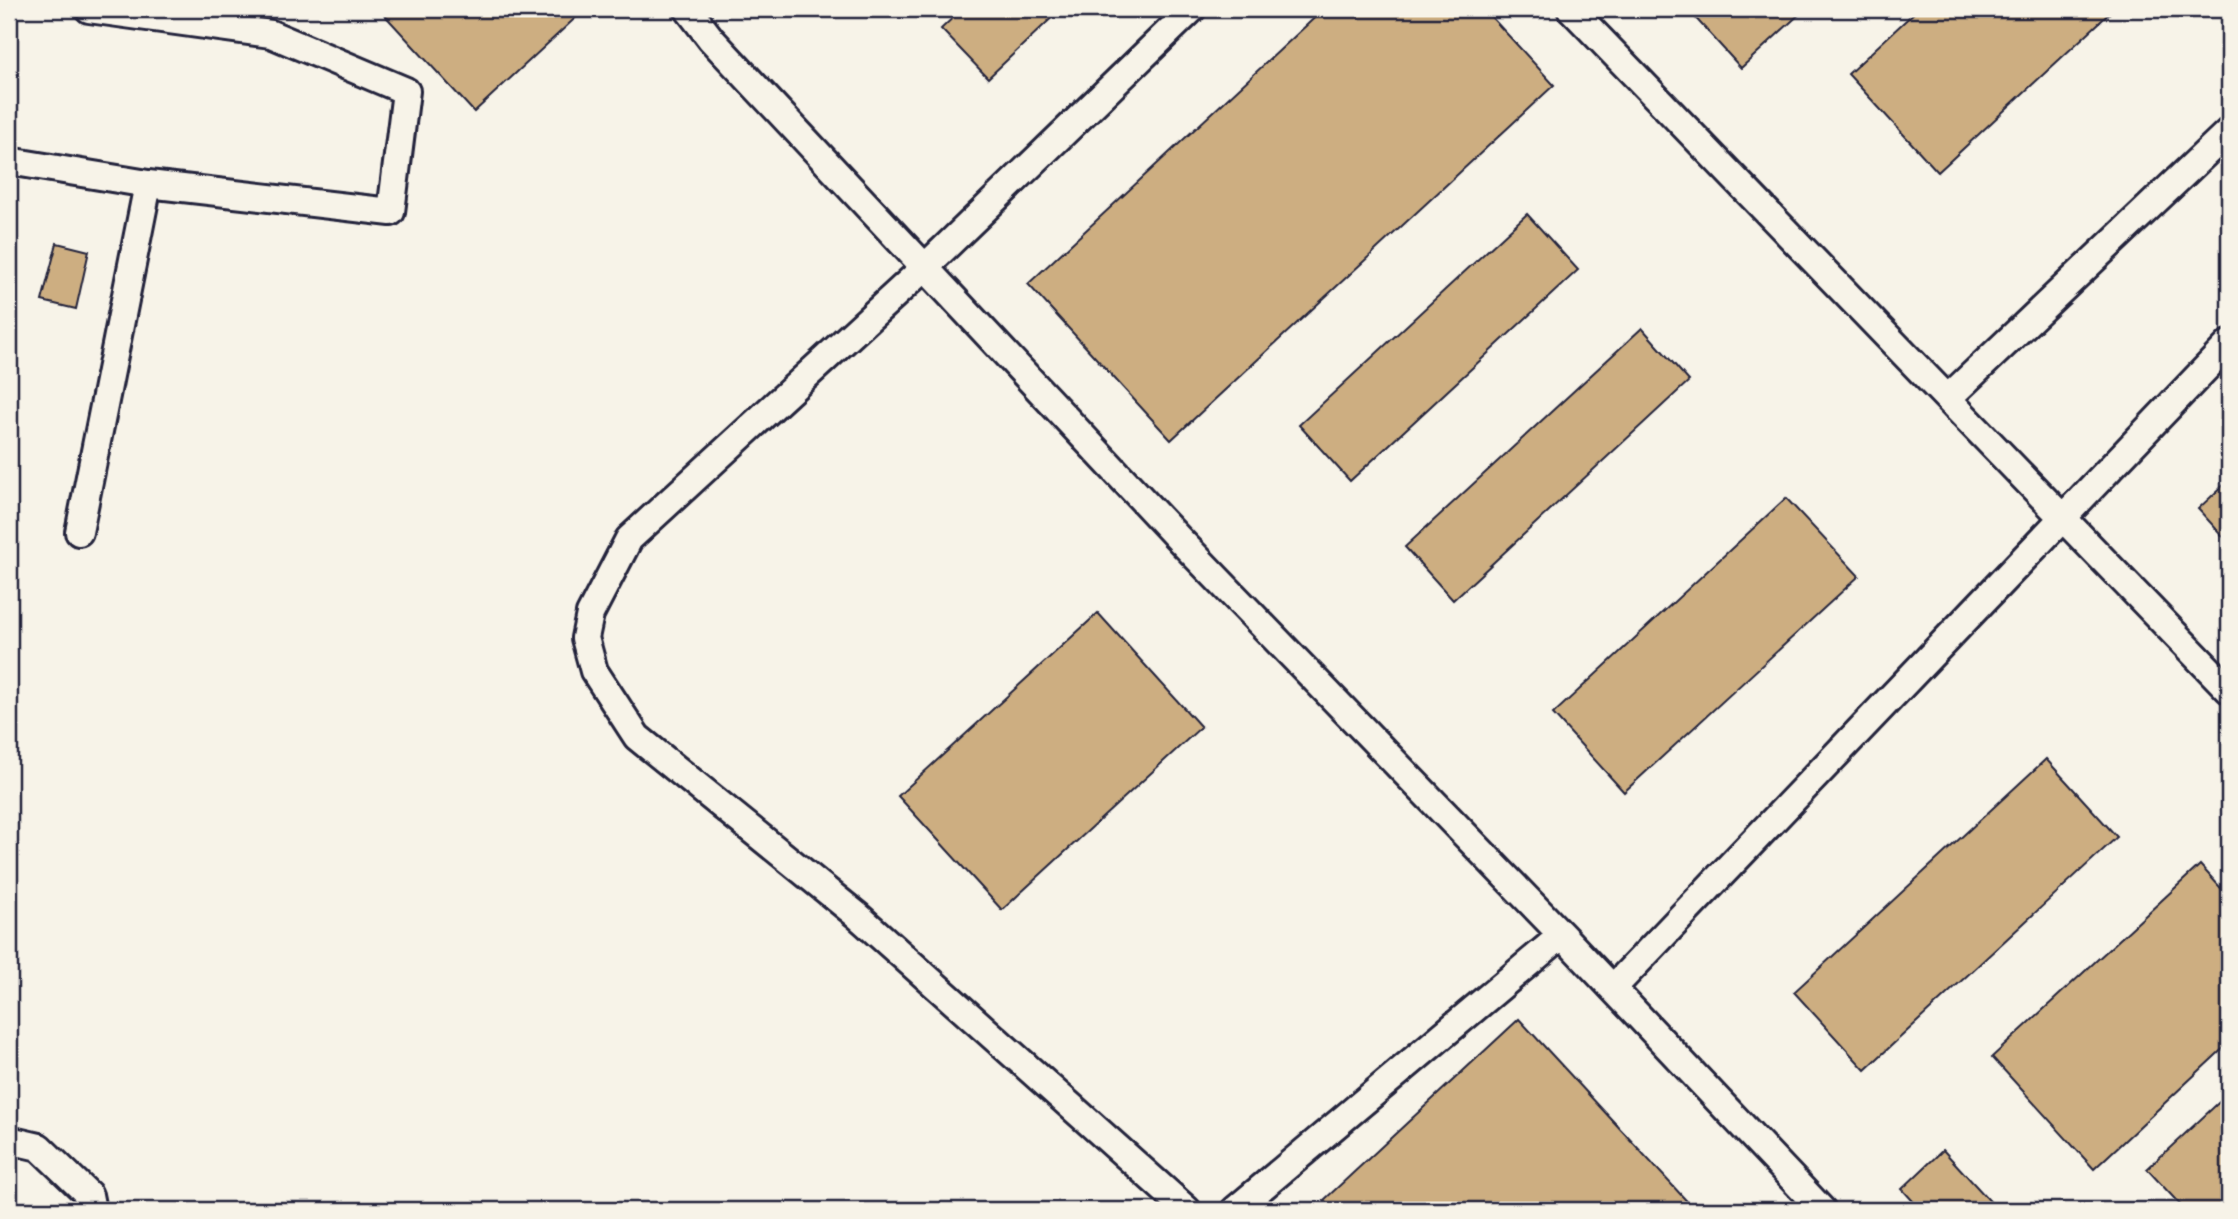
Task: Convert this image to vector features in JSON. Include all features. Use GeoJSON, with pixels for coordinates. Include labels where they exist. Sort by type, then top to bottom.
{"type":"FeatureCollection","features":[{"type":"Feature","properties":{"kind":"street"},"geometry":{"type":"LineString","coordinates":[[9,161],[148,184],[391,212],[406,91],[271,34],[89,9]]}},
{"type":"Feature","properties":{"kind":"street"},"geometry":{"type":"LineString","coordinates":[[688,9],[711,39],[1179,539],[1613,988],[1822,1210]]}},
{"type":"Feature","properties":{"kind":"street"},"geometry":{"type":"LineString","coordinates":[[1187,1210],[858,916],[637,737],[594,671],[586,638],[590,614],[629,539],[924,268],[1192,9]]}},
{"type":"Feature","properties":{"kind":"street"},"geometry":{"type":"LineString","coordinates":[[1571,9],[2229,690]]}},
{"type":"Feature","properties":{"kind":"street"},"geometry":{"type":"LineString","coordinates":[[1948,398],[2229,131]]}},
{"type":"Feature","properties":{"kind":"street"},"geometry":{"type":"LineString","coordinates":[[79,532],[148,184]]}},
{"type":"Feature","properties":{"kind":"street"},"geometry":{"type":"LineString","coordinates":[[1613,988],[2229,344]]}},
{"type":"Feature","properties":{"kind":"street"},"geometry":{"type":"LineString","coordinates":[[1235,1210],[1562,935]]}},
{"type":"Feature","properties":{"kind":"street"},"geometry":{"type":"LineString","coordinates":[[9,1140],[38,1147],[89,1195],[92,1210]]}},
{"type":"Feature","properties":{"kind":"building"},"geometry":{"type":"Polygon","coordinates":[[[379,9],[585,9],[474,112],[379,9]]]}},
{"type":"Feature","properties":{"kind":"building"},"geometry":{"type":"Polygon","coordinates":[[[962,9],[1061,9],[988,78],[941,29],[962,9]]]}},
{"type":"Feature","properties":{"kind":"building"},"geometry":{"type":"Polygon","coordinates":[[[1324,9],[1484,9],[1554,85],[1171,440],[1028,284],[1324,9]]]}},
{"type":"Feature","properties":{"kind":"building"},"geometry":{"type":"Polygon","coordinates":[[[1695,9],[1805,9],[1741,68],[1691,13],[1695,9]]]}},
{"type":"Feature","properties":{"kind":"building"},"geometry":{"type":"Polygon","coordinates":[[[1918,9],[2114,9],[1938,172],[1848,74],[1918,9]]]}},
{"type":"Feature","properties":{"kind":"building"},"geometry":{"type":"Polygon","coordinates":[[[1527,214],[1578,270],[1350,481],[1299,425],[1527,214]]]}},
{"type":"Feature","properties":{"kind":"building"},"geometry":{"type":"Polygon","coordinates":[[[57,243],[89,251],[76,309],[42,301],[57,243]]]}},
{"type":"Feature","properties":{"kind":"building"},"geometry":{"type":"Polygon","coordinates":[[[1642,328],[1689,381],[1453,600],[1405,547],[1642,328]]]}},
{"type":"Feature","properties":{"kind":"building"},"geometry":{"type":"Polygon","coordinates":[[[2229,480],[2229,543],[2198,509],[2229,480]]]}},
{"type":"Feature","properties":{"kind":"building"},"geometry":{"type":"Polygon","coordinates":[[[1786,498],[1859,576],[1624,792],[1553,714],[1786,498]]]}},
{"type":"Feature","properties":{"kind":"building"},"geometry":{"type":"Polygon","coordinates":[[[1098,613],[1201,727],[1002,910],[898,796],[1098,613]]]}},
{"type":"Feature","properties":{"kind":"building"},"geometry":{"type":"Polygon","coordinates":[[[2046,759],[2117,837],[1865,1070],[1794,992],[2046,759]]]}},
{"type":"Feature","properties":{"kind":"building"},"geometry":{"type":"Polygon","coordinates":[[[2200,865],[2229,897],[2229,1043],[2094,1169],[1992,1057],[2200,865]]]}},
{"type":"Feature","properties":{"kind":"building"},"geometry":{"type":"Polygon","coordinates":[[[1519,1019],[1695,1210],[1334,1210],[1324,1200],[1519,1019]]]}},
{"type":"Feature","properties":{"kind":"building"},"geometry":{"type":"Polygon","coordinates":[[[2229,1093],[2229,1210],[2185,1210],[2147,1169],[2229,1093]]]}},
{"type":"Feature","properties":{"kind":"building"},"geometry":{"type":"Polygon","coordinates":[[[1943,1150],[1998,1210],[1921,1210],[1902,1189],[1943,1150]]]}}]}
